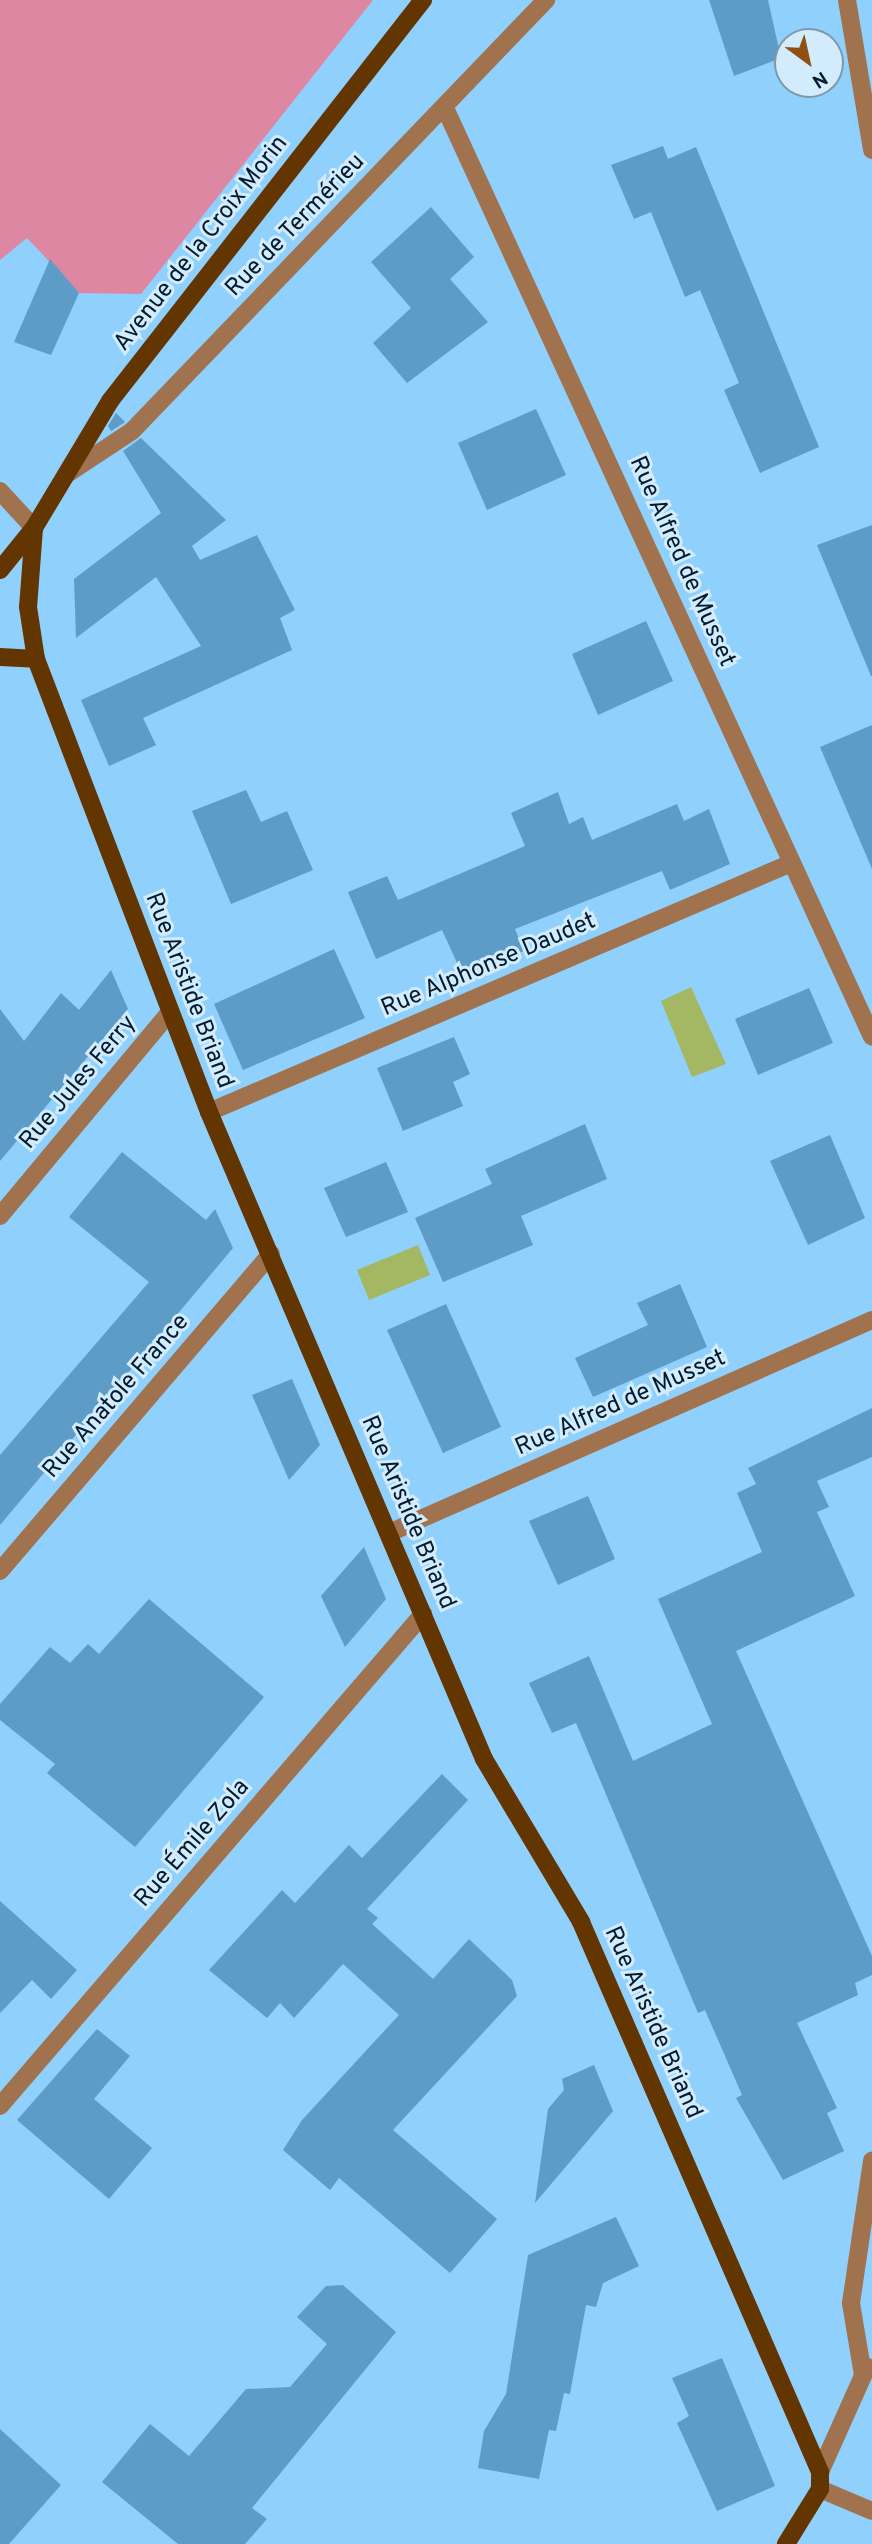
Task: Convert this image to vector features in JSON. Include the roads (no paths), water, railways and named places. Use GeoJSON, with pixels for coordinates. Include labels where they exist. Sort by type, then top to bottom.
{"type":"FeatureCollection","features":[{"type":"Feature","properties":{"kind":"main road","name":"Avenue de la Croix Morin"},"geometry":{"type":"LineString","coordinates":[[0,570],[34,528],[110,401],[423,0]]}},
{"type":"Feature","properties":{"kind":"main road","name":"Rue Aristide Briand"},"geometry":{"type":"LineString","coordinates":[[34,528],[28,607],[36,659],[169,1013],[484,1759],[581,1922],[820,2481]]}},
{"type":"Feature","properties":{"kind":"main road"},"geometry":{"type":"LineString","coordinates":[[0,657],[36,659]]}},
{"type":"Feature","properties":{"kind":"main road"},"geometry":{"type":"LineString","coordinates":[[786,2544],[820,2481]]}},
{"type":"Feature","properties":{"kind":"street","name":"Rue de Termérieu"},"geometry":{"type":"LineString","coordinates":[[69,472],[132,431],[546,0]]}},
{"type":"Feature","properties":{"kind":"street"},"geometry":{"type":"LineString","coordinates":[[847,0],[872,150]]}},
{"type":"Feature","properties":{"kind":"street","name":"Rue Alfred de Musset"},"geometry":{"type":"LineString","coordinates":[[445,108],[490,194],[789,864],[872,1037]]}},
{"type":"Feature","properties":{"kind":"street"},"geometry":{"type":"LineString","coordinates":[[0,491],[34,528]]}},
{"type":"Feature","properties":{"kind":"street","name":"Rue Alphonse Daudet"},"geometry":{"type":"LineString","coordinates":[[209,1112],[789,864]]}},
{"type":"Feature","properties":{"kind":"street","name":"Rue Jules Ferry"},"geometry":{"type":"LineString","coordinates":[[0,1216],[169,1013]]}},
{"type":"Feature","properties":{"kind":"street","name":"Rue Anatole France"},"geometry":{"type":"LineString","coordinates":[[0,1571],[271,1254]]}},
{"type":"Feature","properties":{"kind":"street","name":"Rue Alfred de Musset"},"geometry":{"type":"LineString","coordinates":[[389,1533],[872,1320]]}},
{"type":"Feature","properties":{"kind":"street","name":"Rue Émile Zola"},"geometry":{"type":"LineString","coordinates":[[0,2106],[423,1614]]}},
{"type":"Feature","properties":{"kind":"street"},"geometry":{"type":"LineString","coordinates":[[863,2375],[851,2303],[872,2161]]}},
{"type":"Feature","properties":{"kind":"street"},"geometry":{"type":"LineString","coordinates":[[872,2359],[820,2481],[872,2511]]}}]}
